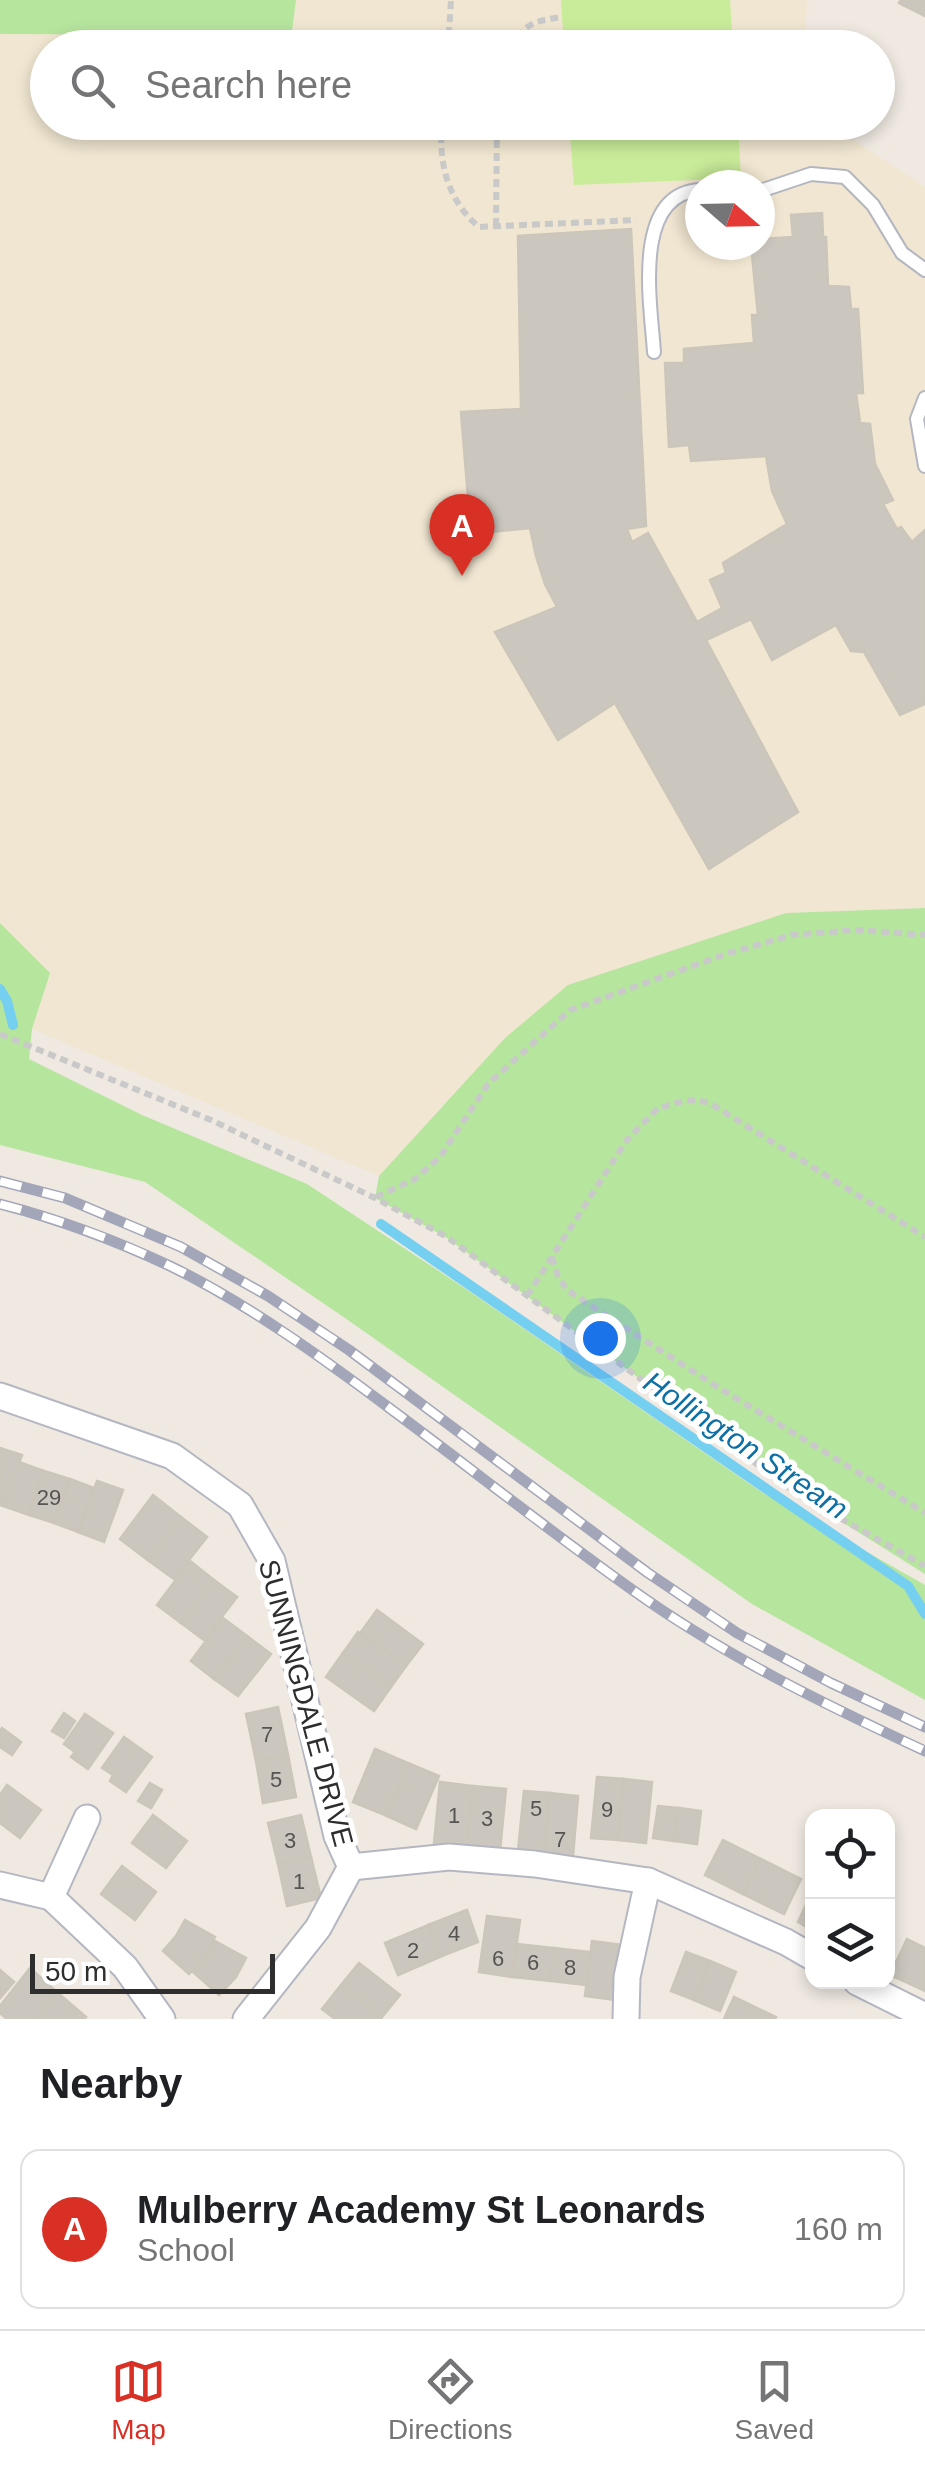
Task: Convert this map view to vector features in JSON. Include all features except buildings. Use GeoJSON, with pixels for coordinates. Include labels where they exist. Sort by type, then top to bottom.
{"type":"FeatureCollection","features":[{"type":"Feature","properties":{"kind":"street","name":"SUNNINGDALE DRIVE"},"geometry":{"type":"LineString","coordinates":[[0,1396],[172,1456],[240,1505],[272,1561],[337,1836],[351,1867],[318,1928],[246,2019]]}},
{"type":"Feature","properties":{"kind":"street"},"geometry":{"type":"LineString","coordinates":[[51,1897],[87,1818]]}},
{"type":"Feature","properties":{"kind":"street"},"geometry":{"type":"LineString","coordinates":[[351,1867],[449,1857],[536,1864],[648,1880],[805,1953]]}},
{"type":"Feature","properties":{"kind":"street"},"geometry":{"type":"LineString","coordinates":[[626,2019],[627,1977],[648,1880]]}},
{"type":"Feature","properties":{"kind":"street"},"geometry":{"type":"LineString","coordinates":[[0,1885],[51,1897],[125,1967],[162,2019]]}},
{"type":"Feature","properties":{"kind":"street"},"geometry":{"type":"LineString","coordinates":[[871,1989],[925,2016]]}},
{"type":"Feature","properties":{"kind":"lane"},"geometry":{"type":"LineString","coordinates":[[775,186],[811,174],[845,178],[874,205],[902,253],[925,270]]}},
{"type":"Feature","properties":{"kind":"lane"},"geometry":{"type":"LineString","coordinates":[[654,352],[649,266],[652,235],[674,198],[685,194]]}},
{"type":"Feature","properties":{"kind":"lane"},"geometry":{"type":"LineString","coordinates":[[925,398],[916,419],[925,466]]}},
{"type":"Feature","properties":{"kind":"path"},"geometry":{"type":"LineString","coordinates":[[449,30],[451,0]]}},
{"type":"Feature","properties":{"kind":"path"},"geometry":{"type":"LineString","coordinates":[[522,30],[539,20],[562,17]]}},
{"type":"Feature","properties":{"kind":"path"},"geometry":{"type":"LineString","coordinates":[[440,140],[448,183],[463,213],[479,227],[658,220]]}},
{"type":"Feature","properties":{"kind":"path"},"geometry":{"type":"LineString","coordinates":[[496,226],[497,140]]}},
{"type":"Feature","properties":{"kind":"path"},"geometry":{"type":"LineString","coordinates":[[375,1198],[415,1179],[440,1157],[488,1084],[570,1010],[726,954],[792,935],[857,930],[925,935]]}},
{"type":"Feature","properties":{"kind":"path"},"geometry":{"type":"LineString","coordinates":[[3,1037],[211,1120],[375,1198],[447,1238],[799,1495],[925,1566]]}},
{"type":"Feature","properties":{"kind":"path"},"geometry":{"type":"LineString","coordinates":[[527,1296],[626,1142],[658,1108],[687,1100],[708,1102],[925,1237]]}},
{"type":"Feature","properties":{"kind":"path"},"geometry":{"type":"LineString","coordinates":[[552,1257],[568,1290],[727,1393],[925,1513]]}},
{"type":"Feature","properties":{"kind":"shaded area"},"geometry":{"type":"Polygon","coordinates":[[[296,0],[807,0],[806,30],[292,30],[296,0]]]}},
{"type":"Feature","properties":{"kind":"shaded area"},"geometry":{"type":"Polygon","coordinates":[[[0,34],[30,34],[30,140],[854,140],[925,187],[925,908],[786,913],[505,1038],[379,1176],[32,1029],[50,973],[0,923],[0,34]]]}},
{"type":"Feature","properties":{"kind":"green space"},"geometry":{"type":"Polygon","coordinates":[[[0,0],[296,0],[292,30],[30,30],[30,34],[0,34],[0,0]]]}},
{"type":"Feature","properties":{"kind":"green space"},"geometry":{"type":"Polygon","coordinates":[[[561,0],[730,0],[732,30],[563,30],[561,0]]]}},
{"type":"Feature","properties":{"kind":"green space"},"geometry":{"type":"Polygon","coordinates":[[[570,140],[739,140],[741,170],[685,170],[685,180],[574,185],[570,140]]]}},
{"type":"Feature","properties":{"kind":"green space"},"geometry":{"type":"Polygon","coordinates":[[[925,908],[925,1574],[799,1495],[447,1238],[375,1198],[379,1176],[505,1038],[568,985],[786,913],[925,908]]]}},
{"type":"Feature","properties":{"kind":"green space"},"geometry":{"type":"Polygon","coordinates":[[[0,923],[50,973],[32,1029],[29,1059],[142,1115],[307,1184],[760,1491],[925,1585],[925,1700],[752,1604],[145,1182],[0,1145],[0,923]]]}},
{"type":"Feature","properties":{"kind":"waterway","name":"Hollington Stream"},"geometry":{"type":"LineString","coordinates":[[0,989],[13,1025]]}},
{"type":"Feature","properties":{"kind":"waterway","name":"Hollington Stream"},"geometry":{"type":"LineString","coordinates":[[381,1224],[908,1586],[925,1614]]}},
{"type":"Feature","properties":{"kind":"railway"},"geometry":{"type":"LineString","coordinates":[[0,1181],[65,1198],[181,1247],[268,1296],[349,1350],[648,1573],[737,1633],[925,1727]]}},
{"type":"Feature","properties":{"kind":"railway"},"geometry":{"type":"LineString","coordinates":[[0,1204],[128,1247],[228,1297],[339,1371],[668,1615],[776,1678],[925,1751]]}},
{"type":"Feature","properties":{"kind":"place","name":"Mulberry Academy St Leonards"},"geometry":{"type":"Point","coordinates":[462,576]}}]}
